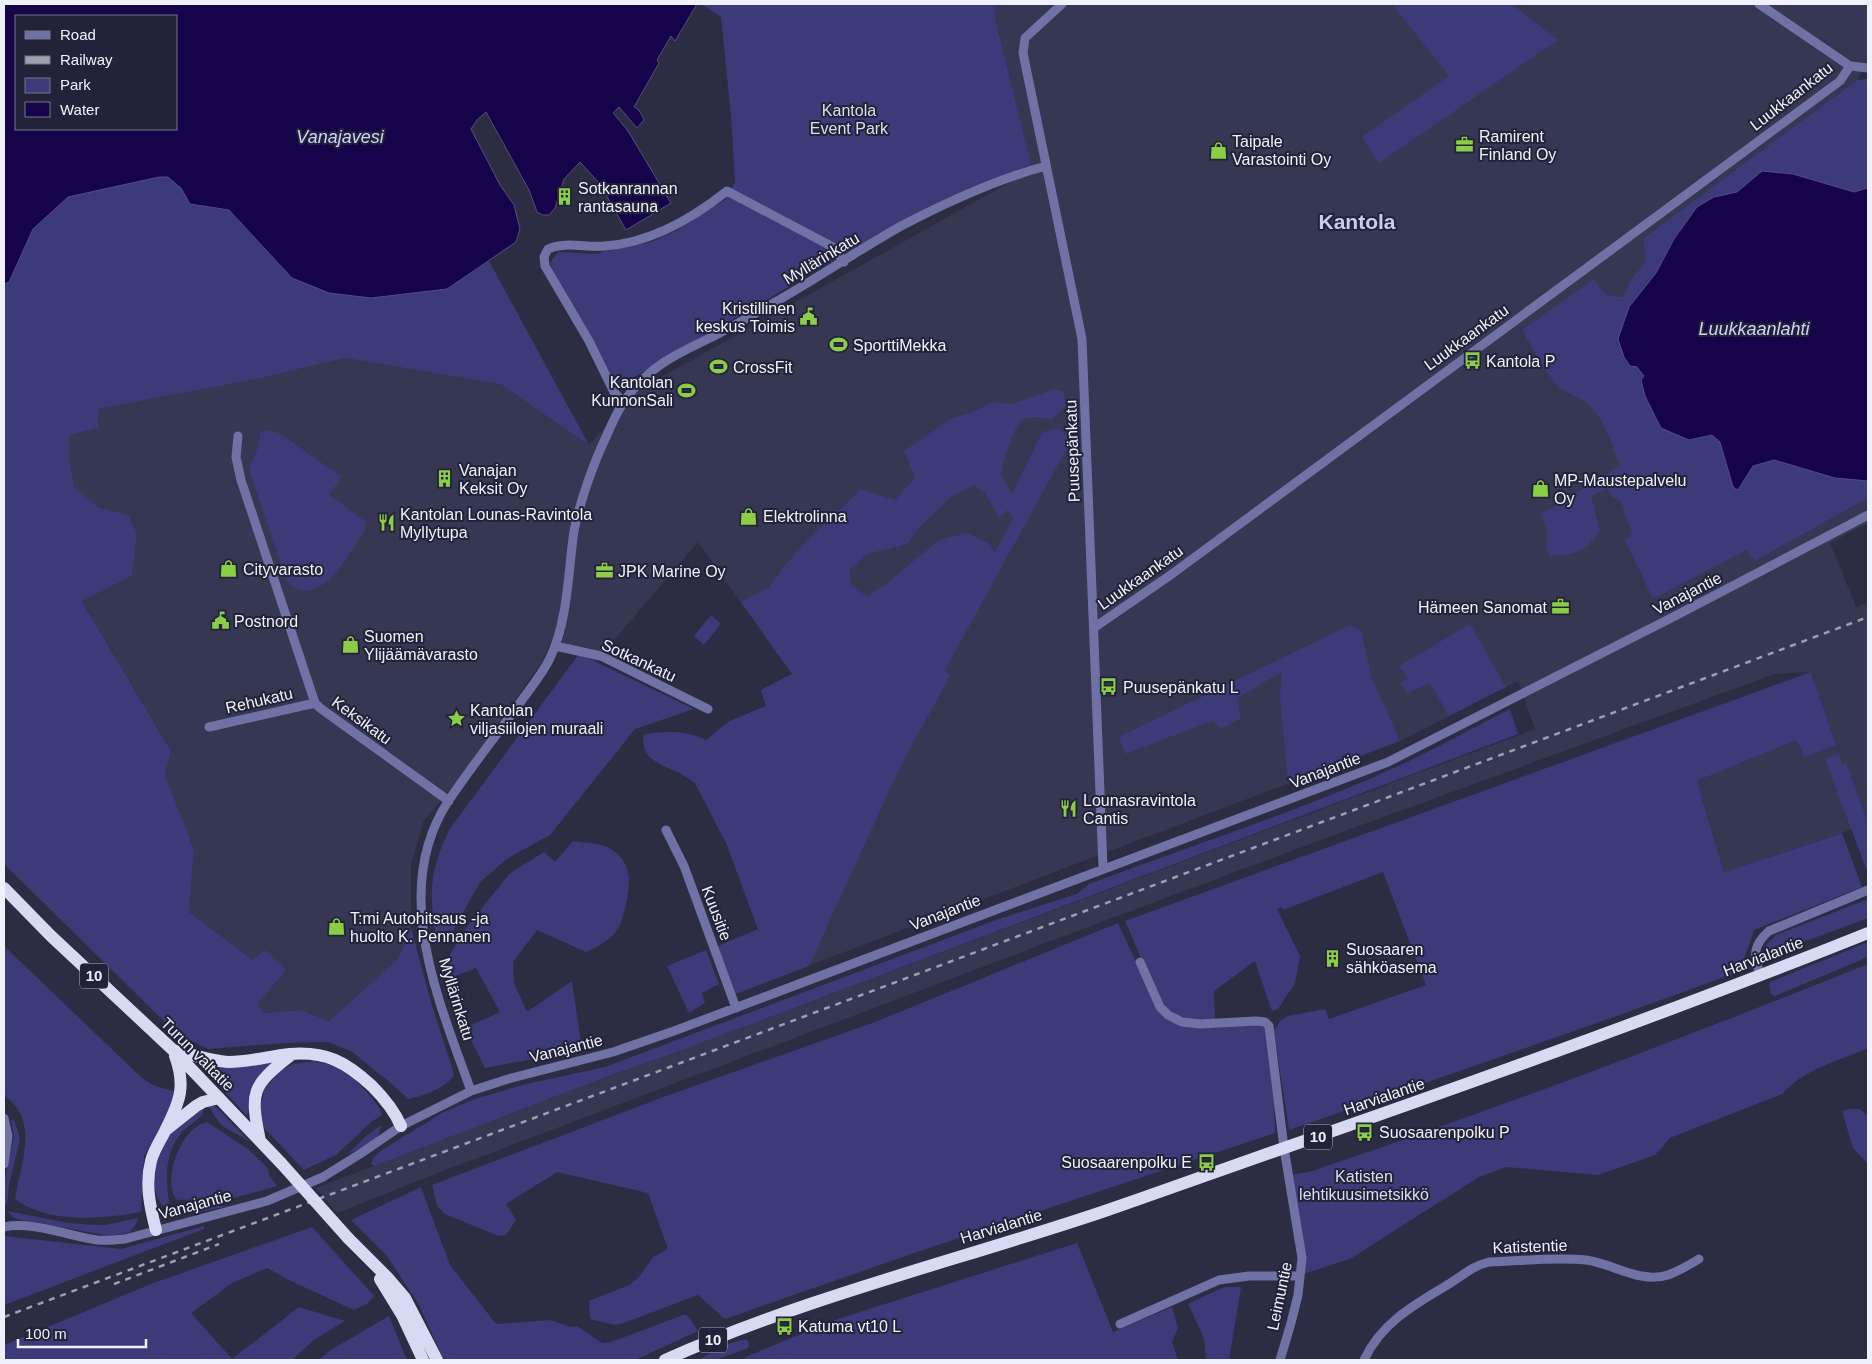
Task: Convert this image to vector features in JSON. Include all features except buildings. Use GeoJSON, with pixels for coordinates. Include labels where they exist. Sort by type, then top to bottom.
{"type":"FeatureCollection","features":[{"type":"Feature","properties":{"kind":"highway","name":"Turun valtatie"},"geometry":{"type":"LineString","coordinates":[[4,888],[51,936],[173,1050],[260,1141],[361,1252],[387,1276],[405,1298],[437,1360]]}},
{"type":"Feature","properties":{"kind":"highway","name":"Harvialantie"},"geometry":{"type":"LineString","coordinates":[[665,1360],[761,1321],[858,1287],[1100,1212],[1592,1039],[1868,932]]}},
{"type":"Feature","properties":{"kind":"highway"},"geometry":{"type":"LineString","coordinates":[[173,1050],[230,1062],[291,1054],[320,1055],[339,1061],[348,1066],[378,1092],[394,1112],[401,1126]]}},
{"type":"Feature","properties":{"kind":"highway"},"geometry":{"type":"LineString","coordinates":[[156,1230],[149,1197],[149,1168],[155,1149],[165,1131],[178,1098],[182,1083],[180,1069],[173,1050]]}},
{"type":"Feature","properties":{"kind":"highway"},"geometry":{"type":"LineString","coordinates":[[260,1141],[253,1104],[258,1085],[266,1075],[291,1054]]}},
{"type":"Feature","properties":{"kind":"highway"},"geometry":{"type":"LineString","coordinates":[[165,1131],[196,1106],[219,1098]]}},
{"type":"Feature","properties":{"kind":"highway","name":"Turun valtatie"},"geometry":{"type":"LineString","coordinates":[[361,1252],[389,1293],[424,1360]]}},
{"type":"Feature","properties":{"kind":"highway","name":"Harvialantie"},"geometry":{"type":"LineString","coordinates":[[685,1360],[761,1321]]}},
{"type":"Feature","properties":{"kind":"street","name":"Puusepänkatu"},"geometry":{"type":"LineString","coordinates":[[1062,4],[1025,38],[1023,53],[1082,339],[1104,868]]}},
{"type":"Feature","properties":{"kind":"street"},"geometry":{"type":"LineString","coordinates":[[1759,4],[1850,66],[1868,68]]}},
{"type":"Feature","properties":{"kind":"street","name":"Luukkaankatu"},"geometry":{"type":"LineString","coordinates":[[1095,627],[1172,574],[1840,81],[1850,66]]}},
{"type":"Feature","properties":{"kind":"street","name":"Myllärinkatu"},"geometry":{"type":"LineString","coordinates":[[471,1091],[433,980],[424,941],[421,891],[424,862],[435,827],[448,801],[533,684],[548,662],[555,646],[563,614],[575,526],[579,511],[604,439],[623,402],[636,385],[654,369],[673,357],[720,334],[844,262],[903,225],[989,184],[1046,166]]}},
{"type":"Feature","properties":{"kind":"street"},"geometry":{"type":"LineString","coordinates":[[623,402],[614,392],[589,341],[545,266],[544,257],[548,249],[557,245],[604,246],[637,241],[687,219],[727,191],[833,247],[844,262]]}},
{"type":"Feature","properties":{"kind":"street","name":"Keksikatu"},"geometry":{"type":"LineString","coordinates":[[238,436],[236,457],[241,480],[315,703],[448,801]]}},
{"type":"Feature","properties":{"kind":"street","name":"Vanajantie"},"geometry":{"type":"LineString","coordinates":[[5,1225],[36,1228],[98,1240],[125,1239],[267,1201],[323,1177],[401,1126],[471,1091],[508,1079],[613,1052],[736,1008],[1388,762],[1677,615],[1868,515]]}},
{"type":"Feature","properties":{"kind":"street","name":"Sotkankatu"},"geometry":{"type":"LineString","coordinates":[[555,646],[601,656],[708,709]]}},
{"type":"Feature","properties":{"kind":"street","name":"Rehukatu"},"geometry":{"type":"LineString","coordinates":[[209,727],[315,703]]}},
{"type":"Feature","properties":{"kind":"street","name":"Kuusitie"},"geometry":{"type":"LineString","coordinates":[[666,830],[684,866],[736,1008]]}},
{"type":"Feature","properties":{"kind":"street"},"geometry":{"type":"LineString","coordinates":[[1760,975],[1756,951],[1759,939],[1769,931],[1868,890]]}},
{"type":"Feature","properties":{"kind":"street","name":"Leimuntie"},"geometry":{"type":"LineString","coordinates":[[1140,962],[1160,1007],[1168,1016],[1182,1022],[1200,1024],[1256,1020],[1268,1025],[1284,1148],[1302,1258],[1292,1323],[1280,1360]]}},
{"type":"Feature","properties":{"kind":"street"},"geometry":{"type":"LineString","coordinates":[[4,1118],[8,1136],[4,1164]]}},
{"type":"Feature","properties":{"kind":"street","name":"Katistentie"},"geometry":{"type":"LineString","coordinates":[[1364,1360],[1378,1336],[1398,1316],[1479,1264],[1489,1262],[1586,1260],[1607,1264],[1642,1276],[1656,1277],[1667,1275],[1699,1259]]}},
{"type":"Feature","properties":{"kind":"street"},"geometry":{"type":"LineString","coordinates":[[1120,1324],[1219,1280],[1249,1276],[1300,1276]]}},
{"type":"Feature","properties":{"kind":"shaded area"},"geometry":{"type":"Polygon","coordinates":[[[996,4],[1868,4],[1868,63],[1857,80],[1704,194],[1629,283],[1610,338],[1688,455],[1755,561],[1868,498],[1868,523],[1830,543],[1856,607],[1868,603],[1868,824],[1724,872],[1697,781],[1797,740],[1836,745],[1811,672],[1775,674],[1064,936],[422,1179],[337,1213],[316,1188],[607,1077],[689,1048],[735,1028],[736,1030],[1535,729],[1518,681],[1400,741],[776,978],[727,845],[695,783],[694,751],[728,722],[766,706],[761,690],[792,674],[698,542],[595,662],[550,642],[542,662],[456,783],[424,820],[411,864],[411,928],[398,959],[329,1021],[301,1010],[263,1013],[258,1004],[253,960],[189,912],[194,849],[165,775],[171,751],[82,600],[132,576],[127,515],[98,507],[73,487],[69,460],[69,434],[98,428],[98,409],[266,377],[345,358],[500,384],[589,445],[640,389],[1032,170],[995,16],[996,4]]]}},
{"type":"Feature","properties":{"kind":"green space","name":"Kantola Event Park"},"geometry":{"type":"Polygon","coordinates":[[[701,4],[996,4],[995,17],[1031,165],[945,199],[827,264],[621,385],[614,384],[557,286],[550,263],[558,252],[598,254],[651,242],[676,231],[726,199],[735,182],[731,115],[721,17],[701,4]]]}},
{"type":"Feature","properties":{"kind":"green space"},"geometry":{"type":"Polygon","coordinates":[[[1392,4],[1514,4],[1558,40],[1379,163],[1362,137],[1449,76],[1392,4]]]}},
{"type":"Feature","properties":{"kind":"green space"},"geometry":{"type":"Polygon","coordinates":[[[1868,79],[1868,188],[1855,192],[1793,174],[1762,171],[1737,192],[1714,197],[1697,207],[1674,239],[1656,273],[1629,307],[1637,367],[1689,440],[1712,435],[1720,442],[1738,490],[1753,466],[1774,460],[1835,478],[1868,481],[1868,498],[1755,561],[1746,550],[1653,599],[1625,540],[1632,534],[1621,501],[1612,497],[1607,488],[1591,496],[1600,531],[1595,538],[1579,551],[1566,555],[1550,555],[1547,549],[1547,532],[1541,514],[1620,466],[1597,414],[1585,402],[1566,392],[1555,383],[1542,365],[1522,330],[1594,279],[1606,294],[1624,297],[1629,283],[1645,262],[1644,238],[1857,80],[1868,79]]]}},
{"type":"Feature","properties":{"kind":"green space"},"geometry":{"type":"Polygon","coordinates":[[[159,177],[168,177],[181,188],[191,204],[229,210],[292,278],[447,289],[489,261],[589,445],[500,384],[345,358],[266,377],[98,409],[98,428],[69,435],[69,460],[74,487],[98,507],[128,515],[137,534],[132,576],[82,601],[171,751],[165,775],[194,849],[189,912],[253,960],[265,950],[286,970],[258,1003],[263,1013],[301,1010],[329,1021],[398,959],[411,928],[432,1006],[454,1076],[439,1088],[420,1096],[408,1099],[351,1051],[328,1042],[285,1043],[208,1049],[176,1033],[4,864],[4,284],[9,282],[33,229],[68,197],[159,177]]]}},
{"type":"Feature","properties":{"kind":"green space"},"geometry":{"type":"Polygon","coordinates":[[[1054,389],[1064,392],[1065,407],[1052,420],[1038,417],[1027,418],[1016,429],[1009,445],[1001,475],[1012,494],[1042,432],[1058,428],[1071,441],[945,670],[950,676],[901,765],[809,966],[736,994],[718,946],[758,929],[727,845],[695,783],[649,757],[644,748],[643,737],[645,734],[676,732],[691,734],[706,740],[728,722],[766,706],[761,690],[792,674],[741,602],[768,588],[807,541],[861,489],[895,500],[915,478],[904,451],[952,418],[973,412],[992,402],[1011,404],[1054,389]],[[974,485],[952,496],[920,527],[907,544],[867,554],[849,570],[851,585],[867,597],[886,584],[939,540],[967,533],[988,543],[995,553],[1013,519],[1008,510],[999,517],[985,493],[974,485]]]}},
{"type":"Feature","properties":{"kind":"green space"},"geometry":{"type":"Polygon","coordinates":[[[268,430],[279,433],[342,477],[329,495],[365,521],[366,528],[347,558],[330,578],[321,586],[312,590],[302,590],[288,583],[250,473],[250,466],[259,445],[260,433],[268,430]]]}},
{"type":"Feature","properties":{"kind":"green space"},"geometry":{"type":"Polygon","coordinates":[[[711,615],[721,624],[704,645],[694,636],[711,615]]]}},
{"type":"Feature","properties":{"kind":"green space"},"geometry":{"type":"Polygon","coordinates":[[[1470,624],[1506,687],[1449,716],[1430,683],[1408,693],[1400,683],[1408,679],[1399,666],[1470,624]]]}},
{"type":"Feature","properties":{"kind":"green space"},"geometry":{"type":"Polygon","coordinates":[[[1350,625],[1361,630],[1372,679],[1400,741],[1288,783],[1280,696],[1282,672],[1237,698],[1241,718],[1221,729],[1212,721],[1125,754],[1119,737],[1350,625]]]}},
{"type":"Feature","properties":{"kind":"green space"},"geometry":{"type":"Polygon","coordinates":[[[579,654],[694,709],[635,729],[550,835],[508,858],[480,882],[448,940],[437,945],[432,904],[432,884],[437,860],[449,830],[579,654]]]}},
{"type":"Feature","properties":{"kind":"green space"},"geometry":{"type":"Polygon","coordinates":[[[1811,672],[1836,745],[1804,757],[1797,740],[1697,781],[1724,872],[1842,833],[1862,887],[1754,930],[1738,972],[1289,1130],[1274,1031],[1281,1020],[1288,1016],[1325,1009],[1329,1019],[1426,985],[1383,872],[1283,910],[1282,907],[1277,909],[1300,956],[1295,983],[1278,1009],[1272,1011],[1255,961],[1214,991],[1215,1021],[1199,1022],[1170,1015],[1162,1006],[1125,921],[1811,672]]]}},
{"type":"Feature","properties":{"kind":"green space"},"geometry":{"type":"Polygon","coordinates":[[[1510,709],[1518,734],[689,1048],[609,1076],[374,1166],[371,1164],[373,1158],[382,1150],[442,1113],[475,1099],[526,1084],[605,1067],[996,920],[1077,894],[1089,884],[1326,797],[1379,775],[1510,709]]]}},
{"type":"Feature","properties":{"kind":"green space"},"geometry":{"type":"Polygon","coordinates":[[[1839,754],[1842,764],[1846,763],[1868,823],[1868,874],[1825,759],[1839,754]]]}},
{"type":"Feature","properties":{"kind":"green space"},"geometry":{"type":"Polygon","coordinates":[[[573,841],[607,847],[624,861],[629,884],[620,925],[616,932],[608,939],[586,952],[537,930],[513,962],[514,983],[527,1012],[572,981],[582,1050],[485,1068],[465,1028],[500,1012],[476,968],[446,980],[442,968],[464,931],[509,874],[544,852],[555,862],[573,841]]]}},
{"type":"Feature","properties":{"kind":"green space"},"geometry":{"type":"Polygon","coordinates":[[[1868,899],[1868,918],[1768,955],[1766,945],[1776,935],[1868,899]]]}},
{"type":"Feature","properties":{"kind":"green space"},"geometry":{"type":"Polygon","coordinates":[[[1118,923],[1157,1008],[1165,1018],[1182,1025],[1261,1025],[1266,1028],[1274,1102],[1275,1133],[920,1251],[725,1319],[698,1295],[624,1323],[614,1325],[590,1319],[589,1301],[629,1285],[639,1277],[653,1257],[668,1249],[648,1193],[557,1172],[506,1204],[516,1220],[506,1235],[498,1236],[445,1214],[437,1206],[432,1185],[666,1096],[875,1022],[1118,923]]]}},
{"type":"Feature","properties":{"kind":"green space"},"geometry":{"type":"Polygon","coordinates":[[[1868,942],[1868,957],[1775,996],[1771,994],[1770,982],[1868,942]]]}},
{"type":"Feature","properties":{"kind":"green space"},"geometry":{"type":"Polygon","coordinates":[[[4,946],[142,1078],[155,1086],[176,1092],[169,1113],[144,1156],[141,1212],[93,1218],[76,1218],[43,1213],[15,1199],[24,1153],[25,1130],[17,1108],[4,1094],[4,946]]]}},
{"type":"Feature","properties":{"kind":"green space"},"geometry":{"type":"Polygon","coordinates":[[[706,950],[719,984],[702,993],[705,1003],[689,1013],[667,966],[706,950]]]}},
{"type":"Feature","properties":{"kind":"green space","name":"Katisten lehtikuusimetsikkö"},"geometry":{"type":"Polygon","coordinates":[[[1868,964],[1868,1048],[1811,1072],[1800,1078],[1782,1094],[1670,1138],[1655,1155],[1598,1175],[1507,1167],[1479,1177],[1350,1259],[1303,1274],[1291,1175],[1309,1172],[1520,1098],[1660,1046],[1868,964]]]}},
{"type":"Feature","properties":{"kind":"green space"},"geometry":{"type":"Polygon","coordinates":[[[273,1061],[250,1100],[248,1114],[246,1115],[198,1062],[273,1061]]]}},
{"type":"Feature","properties":{"kind":"green space"},"geometry":{"type":"Polygon","coordinates":[[[315,1061],[334,1066],[348,1074],[372,1098],[382,1115],[371,1122],[336,1155],[304,1170],[264,1128],[261,1103],[264,1090],[278,1072],[293,1064],[315,1061]]]}},
{"type":"Feature","properties":{"kind":"green space"},"geometry":{"type":"Polygon","coordinates":[[[208,1106],[215,1106],[250,1142],[221,1125],[208,1106]]]}},
{"type":"Feature","properties":{"kind":"green space"},"geometry":{"type":"Polygon","coordinates":[[[203,1107],[203,1114],[178,1137],[170,1154],[167,1172],[169,1202],[168,1205],[163,1206],[158,1199],[154,1181],[156,1162],[162,1144],[184,1121],[203,1107]]]}},
{"type":"Feature","properties":{"kind":"green space"},"geometry":{"type":"Polygon","coordinates":[[[1859,1109],[1868,1116],[1868,1164],[1853,1148],[1842,1111],[1859,1109]]]}},
{"type":"Feature","properties":{"kind":"green space"},"geometry":{"type":"Polygon","coordinates":[[[14,1119],[20,1139],[9,1185],[7,1204],[4,1205],[4,1183],[14,1136],[11,1121],[14,1119]]]}},
{"type":"Feature","properties":{"kind":"green space"},"geometry":{"type":"Polygon","coordinates":[[[207,1122],[249,1150],[268,1168],[269,1175],[277,1186],[234,1198],[177,1200],[171,1180],[176,1155],[189,1133],[207,1122]]]}},
{"type":"Feature","properties":{"kind":"green space"},"geometry":{"type":"Polygon","coordinates":[[[381,1125],[380,1131],[374,1140],[348,1154],[366,1136],[381,1125]]]}},
{"type":"Feature","properties":{"kind":"green space"},"geometry":{"type":"Polygon","coordinates":[[[421,1187],[450,1265],[496,1324],[551,1320],[570,1327],[577,1326],[602,1343],[611,1342],[687,1315],[698,1331],[635,1360],[447,1360],[442,1356],[419,1305],[387,1256],[351,1220],[421,1187]]]}},
{"type":"Feature","properties":{"kind":"green space"},"geometry":{"type":"Polygon","coordinates":[[[189,1206],[229,1206],[183,1215],[169,1211],[189,1206]]]}},
{"type":"Feature","properties":{"kind":"green space"},"geometry":{"type":"Polygon","coordinates":[[[7,1211],[69,1223],[93,1225],[105,1225],[138,1218],[129,1233],[110,1236],[17,1219],[7,1211]]]}},
{"type":"Feature","properties":{"kind":"green space"},"geometry":{"type":"Polygon","coordinates":[[[204,1226],[204,1229],[4,1305],[4,1236],[121,1249],[204,1226]]]}},
{"type":"Feature","properties":{"kind":"green space"},"geometry":{"type":"Polygon","coordinates":[[[312,1227],[374,1296],[367,1304],[354,1310],[267,1268],[232,1283],[191,1313],[232,1359],[299,1307],[345,1321],[314,1340],[292,1360],[4,1360],[4,1345],[151,1284],[312,1227]]]}},
{"type":"Feature","properties":{"kind":"green space"},"geometry":{"type":"Polygon","coordinates":[[[1077,1243],[1113,1332],[1172,1307],[1178,1328],[1172,1342],[1178,1360],[741,1360],[841,1318],[1077,1243]]]}},
{"type":"Feature","properties":{"kind":"green space"},"geometry":{"type":"Polygon","coordinates":[[[1224,1287],[1241,1287],[1229,1360],[1206,1360],[1204,1338],[1188,1304],[1224,1287]]]}},
{"type":"Feature","properties":{"kind":"green space"},"geometry":{"type":"Polygon","coordinates":[[[389,1316],[407,1360],[318,1360],[331,1350],[389,1316]]]}},
{"type":"Feature","properties":{"kind":"green space"},"geometry":{"type":"Polygon","coordinates":[[[747,1340],[748,1348],[715,1360],[698,1360],[725,1345],[747,1340]]]}},
{"type":"Feature","properties":{"kind":"water","name":"Vanajavesi"},"geometry":{"type":"Polygon","coordinates":[[[4,4],[697,4],[675,41],[671,36],[657,60],[659,63],[634,107],[639,110],[644,120],[637,128],[619,107],[613,113],[628,131],[671,203],[626,230],[600,184],[580,162],[564,179],[555,208],[549,215],[537,212],[529,190],[486,112],[471,129],[500,185],[514,205],[520,229],[516,242],[447,289],[371,298],[329,293],[292,278],[229,210],[190,204],[181,188],[168,177],[159,177],[68,197],[33,229],[9,282],[4,284],[4,4]]]}},
{"type":"Feature","properties":{"kind":"water","name":"Luukkaanlahti"},"geometry":{"type":"Polygon","coordinates":[[[1762,171],[1793,174],[1854,192],[1868,188],[1868,481],[1835,478],[1774,460],[1753,466],[1738,490],[1733,487],[1720,442],[1712,435],[1689,440],[1661,428],[1645,396],[1641,380],[1644,376],[1637,367],[1630,366],[1624,357],[1618,339],[1629,307],[1656,273],[1674,239],[1697,207],[1714,197],[1737,192],[1762,171]]]}},
{"type":"Feature","properties":{"kind":"railway"},"geometry":{"type":"LineString","coordinates":[[4,1317],[1868,617]]}},
{"type":"Feature","properties":{"kind":"railway"},"geometry":{"type":"LineString","coordinates":[[114,1284],[219,1244]]}},
{"type":"Feature","properties":{"kind":"place","name":"Ramirent Finland Oy"},"geometry":{"type":"Point","coordinates":[1465,145]}},
{"type":"Feature","properties":{"kind":"place","name":"Taipale Varastointi Oy"},"geometry":{"type":"Point","coordinates":[1218,150]}},
{"type":"Feature","properties":{"kind":"place","name":"Sotkanrannan rantasauna"},"geometry":{"type":"Point","coordinates":[564,197]}},
{"type":"Feature","properties":{"kind":"place","name":"Kristillinen keskus Toimis"},"geometry":{"type":"Point","coordinates":[809,317]}},
{"type":"Feature","properties":{"kind":"place","name":"SporttiMekka"},"geometry":{"type":"Point","coordinates":[839,345]}},
{"type":"Feature","properties":{"kind":"place","name":"Kantola P"},"geometry":{"type":"Point","coordinates":[1472,361]}},
{"type":"Feature","properties":{"kind":"place","name":"CrossFit"},"geometry":{"type":"Point","coordinates":[719,367]}},
{"type":"Feature","properties":{"kind":"place","name":"Kantolan KunnonSali"},"geometry":{"type":"Point","coordinates":[687,391]}},
{"type":"Feature","properties":{"kind":"place","name":"Vanajan Keksit Oy"},"geometry":{"type":"Point","coordinates":[445,479]}},
{"type":"Feature","properties":{"kind":"place","name":"MP-Maustepalvelu Oy"},"geometry":{"type":"Point","coordinates":[1540,489]}},
{"type":"Feature","properties":{"kind":"place","name":"Elektrolinna"},"geometry":{"type":"Point","coordinates":[749,516]}},
{"type":"Feature","properties":{"kind":"place","name":"Kantolan Lounas-Ravintola Myllytupa"},"geometry":{"type":"Point","coordinates":[386,523]}},
{"type":"Feature","properties":{"kind":"place","name":"Cityvarasto"},"geometry":{"type":"Point","coordinates":[229,569]}},
{"type":"Feature","properties":{"kind":"place","name":"JPK Marine Oy"},"geometry":{"type":"Point","coordinates":[604,571]}},
{"type":"Feature","properties":{"kind":"place","name":"Hämeen Sanomat"},"geometry":{"type":"Point","coordinates":[1561,607]}},
{"type":"Feature","properties":{"kind":"place","name":"Postnord"},"geometry":{"type":"Point","coordinates":[220,621]}},
{"type":"Feature","properties":{"kind":"place","name":"Suomen Ylijäämävarasto"},"geometry":{"type":"Point","coordinates":[350,645]}},
{"type":"Feature","properties":{"kind":"place","name":"Puusepänkatu L"},"geometry":{"type":"Point","coordinates":[1109,687]}},
{"type":"Feature","properties":{"kind":"place","name":"Kantolan viljasiilojen muraali"},"geometry":{"type":"Point","coordinates":[456,719]}},
{"type":"Feature","properties":{"kind":"place","name":"Lounasravintola Cantis"},"geometry":{"type":"Point","coordinates":[1069,809]}},
{"type":"Feature","properties":{"kind":"place","name":"T:mi Autohitsaus -ja huolto K. Pennanen"},"geometry":{"type":"Point","coordinates":[336,927]}},
{"type":"Feature","properties":{"kind":"place","name":"Suosaaren sähköasema"},"geometry":{"type":"Point","coordinates":[1332,958]}},
{"type":"Feature","properties":{"kind":"place","name":"Suosaarenpolku P"},"geometry":{"type":"Point","coordinates":[1365,1132]}},
{"type":"Feature","properties":{"kind":"place","name":"Suosaarenpolku E"},"geometry":{"type":"Point","coordinates":[1206,1162]}},
{"type":"Feature","properties":{"kind":"place","name":"Katuma vt10 L"},"geometry":{"type":"Point","coordinates":[784,1326]}},
{"type":"Feature","properties":{"kind":"district","name":"Kantola"},"geometry":{"type":"Point","coordinates":[1357,222]}}]}
